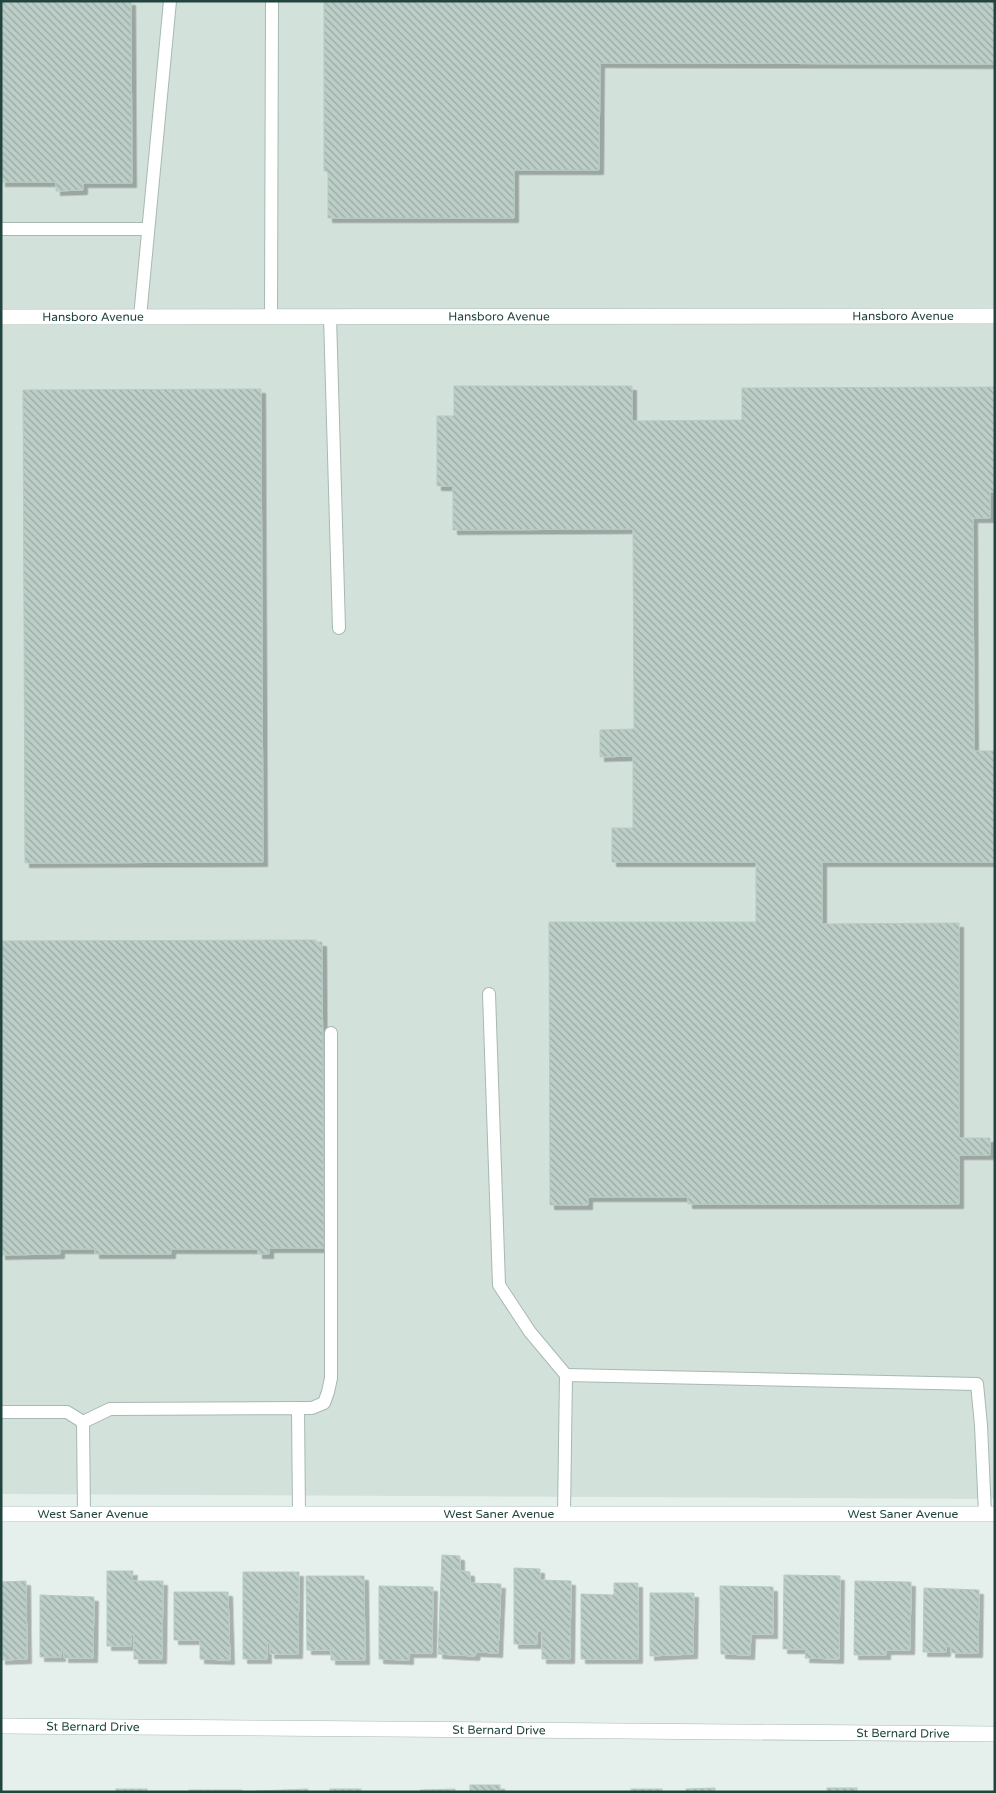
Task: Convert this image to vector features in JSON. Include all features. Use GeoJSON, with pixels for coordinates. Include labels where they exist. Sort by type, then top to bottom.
{"type":"FeatureCollection","features":[{"type":"Feature","properties":{"kind":"street","name":"Hansboro Avenue"},"geometry":{"type":"LineString","coordinates":[[1,317],[995,316]]}},
{"type":"Feature","properties":{"kind":"street","name":"West Saner Avenue"},"geometry":{"type":"LineString","coordinates":[[1,1514],[990,1514]]}},
{"type":"Feature","properties":{"kind":"street","name":"St Bernard Drive"},"geometry":{"type":"LineString","coordinates":[[1,1726],[995,1734]]}},
{"type":"Feature","properties":{"kind":"lane"},"geometry":{"type":"LineString","coordinates":[[140,317],[170,1]]}},
{"type":"Feature","properties":{"kind":"lane"},"geometry":{"type":"LineString","coordinates":[[271,317],[272,1]]}},
{"type":"Feature","properties":{"kind":"lane"},"geometry":{"type":"LineString","coordinates":[[1,229],[148,229]]}},
{"type":"Feature","properties":{"kind":"lane"},"geometry":{"type":"LineString","coordinates":[[330,317],[339,628]]}},
{"type":"Feature","properties":{"kind":"lane"},"geometry":{"type":"LineString","coordinates":[[489,994],[499,1285],[530,1332],[566,1375],[564,1514]]}},
{"type":"Feature","properties":{"kind":"lane"},"geometry":{"type":"LineString","coordinates":[[83,1422],[110,1409],[312,1408],[324,1403],[331,1378],[331,1033]]}},
{"type":"Feature","properties":{"kind":"lane"},"geometry":{"type":"LineString","coordinates":[[566,1375],[978,1384],[990,1514]]}},
{"type":"Feature","properties":{"kind":"lane"},"geometry":{"type":"LineString","coordinates":[[298,1408],[299,1514]]}},
{"type":"Feature","properties":{"kind":"lane"},"geometry":{"type":"LineString","coordinates":[[1,1412],[67,1412],[83,1422]]}},
{"type":"Feature","properties":{"kind":"lane"},"geometry":{"type":"LineString","coordinates":[[83,1422],[84,1514]]}},
{"type":"Feature","properties":{"kind":"shaded area"},"geometry":{"type":"Polygon","coordinates":[[[1,1],[995,1],[995,1499],[1,1494],[1,1]]]}},
{"type":"Feature","properties":{"kind":"building"},"geometry":{"type":"Polygon","coordinates":[[[1,1],[131,1],[132,183],[83,183],[83,190],[56,191],[56,182],[1,182],[1,1]]]}},
{"type":"Feature","properties":{"kind":"building"},"geometry":{"type":"Polygon","coordinates":[[[324,1],[995,1],[995,64],[600,63],[599,170],[514,170],[514,218],[328,218],[328,172],[324,171],[324,1]]]}},
{"type":"Feature","properties":{"kind":"building"},"geometry":{"type":"Polygon","coordinates":[[[454,386],[632,386],[632,421],[742,420],[742,388],[995,387],[995,492],[990,492],[990,518],[973,518],[974,751],[995,751],[995,862],[822,862],[822,924],[959,923],[959,1138],[990,1138],[990,1155],[959,1155],[959,1204],[688,1204],[688,1197],[588,1197],[588,1205],[550,1205],[549,922],[756,922],[756,862],[612,862],[612,828],[633,828],[633,756],[600,757],[600,730],[634,729],[633,529],[453,530],[453,486],[437,486],[437,416],[454,416],[454,386]]]}},
{"type":"Feature","properties":{"kind":"building"},"geometry":{"type":"Polygon","coordinates":[[[261,389],[263,862],[25,863],[23,390],[261,389]]]}},
{"type":"Feature","properties":{"kind":"building"},"geometry":{"type":"Polygon","coordinates":[[[316,940],[316,942],[322,942],[324,1248],[269,1248],[269,1254],[258,1254],[258,1249],[171,1249],[171,1254],[95,1254],[95,1249],[60,1249],[60,1254],[1,1255],[1,941],[316,940]]]}},
{"type":"Feature","properties":{"kind":"building"},"geometry":{"type":"Polygon","coordinates":[[[442,1555],[460,1556],[460,1571],[470,1572],[470,1583],[501,1584],[498,1653],[476,1652],[475,1656],[438,1654],[442,1555]]]}},
{"type":"Feature","properties":{"kind":"building"},"geometry":{"type":"Polygon","coordinates":[[[514,1568],[540,1569],[540,1580],[571,1581],[570,1659],[542,1659],[542,1631],[537,1631],[537,1644],[514,1644],[514,1568]]]}},
{"type":"Feature","properties":{"kind":"building"},"geometry":{"type":"Polygon","coordinates":[[[107,1571],[133,1571],[132,1581],[163,1581],[162,1659],[134,1659],[134,1634],[131,1634],[131,1646],[107,1646],[107,1571]]]}},
{"type":"Feature","properties":{"kind":"building"},"geometry":{"type":"Polygon","coordinates":[[[243,1572],[299,1572],[298,1654],[270,1654],[270,1643],[267,1643],[267,1659],[243,1659],[243,1572]]]}},
{"type":"Feature","properties":{"kind":"building"},"geometry":{"type":"Polygon","coordinates":[[[784,1575],[840,1576],[839,1659],[805,1658],[806,1649],[783,1649],[784,1575]]]}},
{"type":"Feature","properties":{"kind":"building"},"geometry":{"type":"Polygon","coordinates":[[[306,1576],[364,1576],[365,1660],[331,1660],[331,1650],[307,1650],[306,1576]]]}},
{"type":"Feature","properties":{"kind":"building"},"geometry":{"type":"Polygon","coordinates":[[[26,1581],[27,1659],[1,1660],[1,1582],[26,1581]]]}},
{"type":"Feature","properties":{"kind":"building"},"geometry":{"type":"Polygon","coordinates":[[[855,1581],[911,1582],[910,1650],[886,1650],[886,1655],[854,1655],[855,1581]]]}},
{"type":"Feature","properties":{"kind":"building"},"geometry":{"type":"Polygon","coordinates":[[[614,1583],[638,1583],[638,1659],[581,1659],[581,1594],[614,1595],[614,1583]]]}},
{"type":"Feature","properties":{"kind":"building"},"geometry":{"type":"Polygon","coordinates":[[[379,1586],[433,1587],[432,1653],[409,1653],[409,1660],[379,1659],[379,1586]]]}},
{"type":"Feature","properties":{"kind":"building"},"geometry":{"type":"Polygon","coordinates":[[[720,1586],[773,1587],[773,1634],[751,1634],[750,1655],[721,1654],[720,1586]]]}},
{"type":"Feature","properties":{"kind":"building"},"geometry":{"type":"Polygon","coordinates":[[[924,1588],[979,1590],[978,1653],[951,1653],[951,1646],[946,1646],[946,1652],[923,1652],[924,1588]]]}},
{"type":"Feature","properties":{"kind":"building"},"geometry":{"type":"Polygon","coordinates":[[[174,1592],[228,1592],[230,1660],[200,1659],[200,1640],[174,1640],[174,1592]]]}},
{"type":"Feature","properties":{"kind":"building"},"geometry":{"type":"Polygon","coordinates":[[[650,1593],[694,1593],[693,1654],[650,1656],[650,1593]]]}},
{"type":"Feature","properties":{"kind":"building"},"geometry":{"type":"Polygon","coordinates":[[[40,1595],[94,1597],[93,1658],[64,1658],[64,1650],[61,1650],[61,1657],[40,1657],[40,1595]]]}},
{"type":"Feature","properties":{"kind":"building"},"geometry":{"type":"Polygon","coordinates":[[[470,1785],[500,1785],[500,1792],[470,1792],[470,1785]]]}},
{"type":"Feature","properties":{"kind":"building"},"geometry":{"type":"Polygon","coordinates":[[[715,1788],[715,1792],[686,1792],[686,1789],[715,1788]]]}},
{"type":"Feature","properties":{"kind":"building"},"geometry":{"type":"Polygon","coordinates":[[[827,1788],[857,1788],[857,1792],[827,1792],[827,1788]]]}},
{"type":"Feature","properties":{"kind":"building"},"geometry":{"type":"Polygon","coordinates":[[[116,1789],[147,1789],[147,1792],[116,1792],[116,1789]]]}},
{"type":"Feature","properties":{"kind":"building"},"geometry":{"type":"Polygon","coordinates":[[[308,1789],[308,1792],[256,1792],[256,1791],[308,1789]]]}},
{"type":"Feature","properties":{"kind":"building"},"geometry":{"type":"Polygon","coordinates":[[[330,1789],[361,1789],[361,1792],[330,1792],[330,1789]]]}},
{"type":"Feature","properties":{"kind":"building"},"geometry":{"type":"Polygon","coordinates":[[[455,1789],[455,1792],[420,1792],[420,1790],[455,1789]]]}},
{"type":"Feature","properties":{"kind":"building"},"geometry":{"type":"Polygon","coordinates":[[[631,1789],[662,1789],[662,1792],[631,1792],[631,1789]]]}},
{"type":"Feature","properties":{"kind":"building"},"geometry":{"type":"Polygon","coordinates":[[[189,1790],[242,1790],[242,1792],[189,1792],[189,1790]]]}}]}
